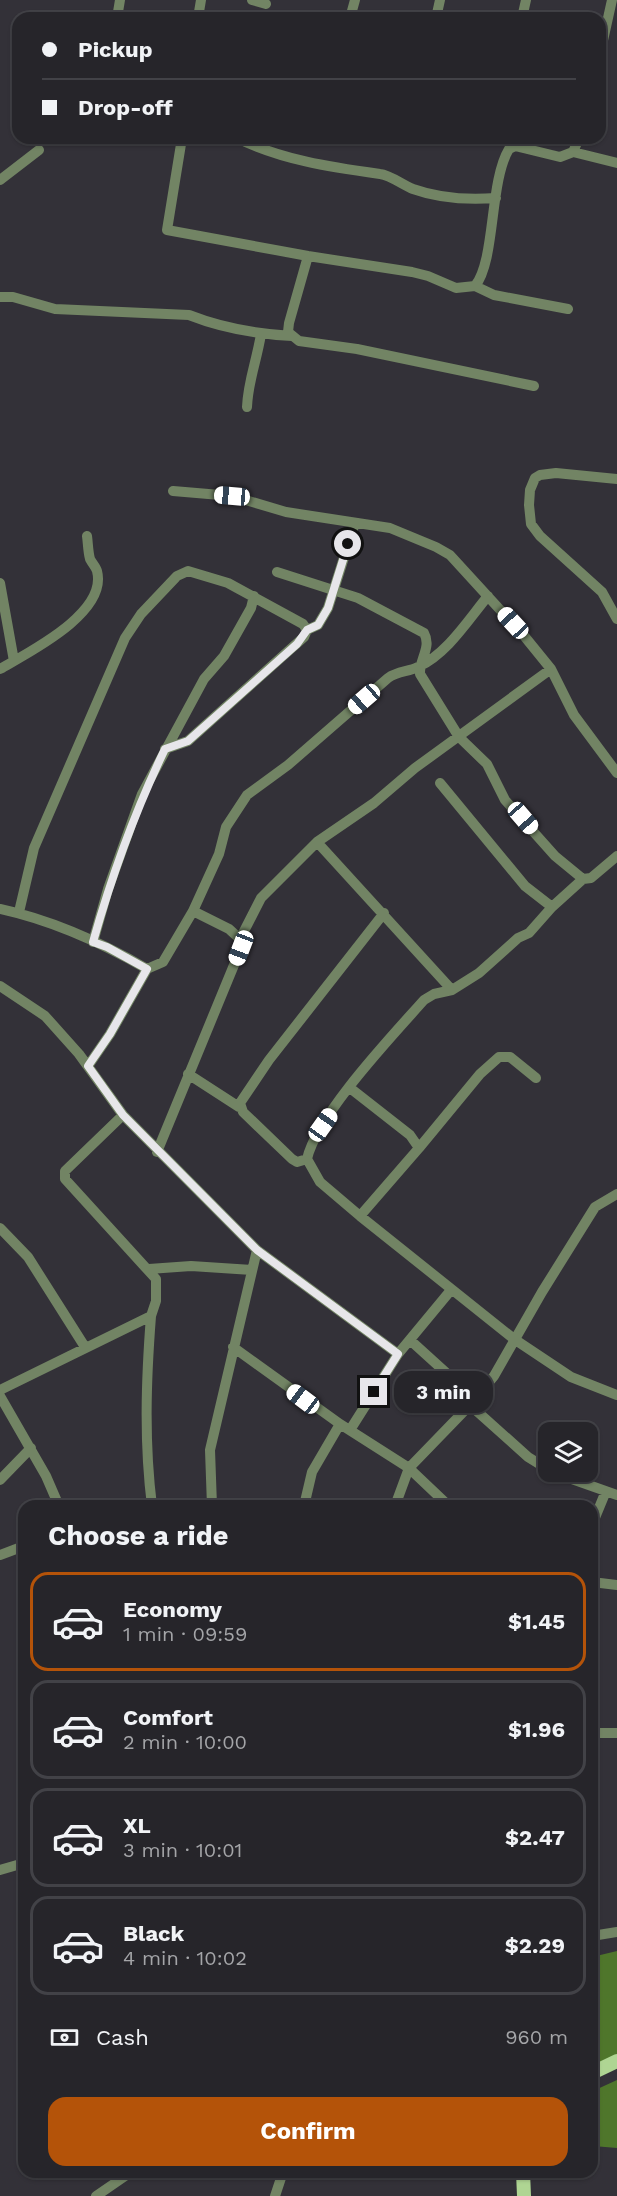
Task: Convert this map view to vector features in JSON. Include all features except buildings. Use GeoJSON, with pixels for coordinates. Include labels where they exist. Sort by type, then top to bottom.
{"type":"FeatureCollection","features":[{"type":"Feature","properties":{"kind":"main road"},"geometry":{"type":"LineString","coordinates":[[598,2070],[617,2061]]}},
{"type":"Feature","properties":{"kind":"main road"},"geometry":{"type":"LineString","coordinates":[[523,2178],[524,2196]]}},
{"type":"Feature","properties":{"kind":"street"},"geometry":{"type":"LineString","coordinates":[[252,0],[266,4]]}},
{"type":"Feature","properties":{"kind":"street"},"geometry":{"type":"LineString","coordinates":[[606,27],[612,0]]}},
{"type":"Feature","properties":{"kind":"street"},"geometry":{"type":"LineString","coordinates":[[181,144],[167,230],[308,256],[412,272],[456,288],[475,286],[494,295],[568,309]]}},
{"type":"Feature","properties":{"kind":"street"},"geometry":{"type":"LineString","coordinates":[[249,144],[261,150],[311,164],[361,173],[382,174],[417,190],[473,199],[496,198]]}},
{"type":"Feature","properties":{"kind":"street"},"geometry":{"type":"LineString","coordinates":[[573,152],[576,144]]}},
{"type":"Feature","properties":{"kind":"street"},"geometry":{"type":"LineString","coordinates":[[475,286],[482,270],[496,198],[509,149],[515,146],[560,157],[573,152],[617,163]]}},
{"type":"Feature","properties":{"kind":"street"},"geometry":{"type":"LineString","coordinates":[[0,180],[39,150]]}},
{"type":"Feature","properties":{"kind":"street"},"geometry":{"type":"LineString","coordinates":[[308,256],[288,332],[299,341],[357,349],[534,386]]}},
{"type":"Feature","properties":{"kind":"street"},"geometry":{"type":"LineString","coordinates":[[0,297],[13,297],[55,309],[189,315],[209,323],[261,334],[292,336]]}},
{"type":"Feature","properties":{"kind":"street"},"geometry":{"type":"LineString","coordinates":[[247,407],[249,382],[256,366],[261,334]]}},
{"type":"Feature","properties":{"kind":"street"},"geometry":{"type":"LineString","coordinates":[[617,479],[556,473],[540,475],[535,478],[530,490],[531,524],[540,536],[602,592],[617,619]]}},
{"type":"Feature","properties":{"kind":"street"},"geometry":{"type":"LineString","coordinates":[[173,491],[232,496],[286,512],[390,528],[450,555],[551,669],[574,715],[617,773]]}},
{"type":"Feature","properties":{"kind":"street"},"geometry":{"type":"LineString","coordinates":[[165,749],[188,741],[297,644],[307,630],[318,625],[328,608],[355,523]]}},
{"type":"Feature","properties":{"kind":"street"},"geometry":{"type":"LineString","coordinates":[[0,669],[51,638],[88,609],[96,590],[98,572],[90,559],[87,536]]}},
{"type":"Feature","properties":{"kind":"street"},"geometry":{"type":"LineString","coordinates":[[20,912],[34,848],[56,792],[125,638],[141,614],[177,576],[188,571],[228,583],[303,624],[307,630]]}},
{"type":"Feature","properties":{"kind":"street"},"geometry":{"type":"LineString","coordinates":[[277,572],[358,598],[424,633],[428,644],[420,667],[420,674],[459,738],[487,764],[505,800],[555,856],[584,879]]}},
{"type":"Feature","properties":{"kind":"street"},"geometry":{"type":"LineString","coordinates":[[0,583],[14,661]]}},
{"type":"Feature","properties":{"kind":"street"},"geometry":{"type":"LineString","coordinates":[[93,942],[108,889],[139,805],[165,749],[204,679],[224,656],[251,608],[254,596]]}},
{"type":"Feature","properties":{"kind":"street"},"geometry":{"type":"LineString","coordinates":[[88,1066],[110,1034],[147,969],[163,962],[193,911],[219,854],[226,827],[247,795],[288,765],[388,678],[396,673],[420,667],[450,643],[488,596]]}},
{"type":"Feature","properties":{"kind":"street"},"geometry":{"type":"LineString","coordinates":[[157,1152],[234,966],[241,948],[240,939],[261,898],[317,842],[374,803],[415,768],[551,669]]}},
{"type":"Feature","properties":{"kind":"street"},"geometry":{"type":"LineString","coordinates":[[440,783],[525,886],[552,907]]}},
{"type":"Feature","properties":{"kind":"street"},"geometry":{"type":"LineString","coordinates":[[317,842],[452,990]]}},
{"type":"Feature","properties":{"kind":"street"},"geometry":{"type":"LineString","coordinates":[[617,856],[591,878],[584,879],[552,907],[530,933],[518,938],[479,973],[452,990],[434,994],[424,1000],[350,1088],[314,1139],[307,1159],[320,1182],[514,1340],[571,1377],[617,1391]]}},
{"type":"Feature","properties":{"kind":"street"},"geometry":{"type":"LineString","coordinates":[[0,909],[20,912],[107,947],[147,969]]}},
{"type":"Feature","properties":{"kind":"street"},"geometry":{"type":"LineString","coordinates":[[193,911],[229,929],[240,939]]}},
{"type":"Feature","properties":{"kind":"street"},"geometry":{"type":"LineString","coordinates":[[239,1107],[269,1060],[384,913]]}},
{"type":"Feature","properties":{"kind":"street"},"geometry":{"type":"LineString","coordinates":[[0,986],[45,1016],[88,1066],[123,1115],[157,1152],[257,1250],[398,1354]]}},
{"type":"Feature","properties":{"kind":"street"},"geometry":{"type":"LineString","coordinates":[[360,1216],[480,1074],[500,1057],[510,1057],[536,1078]]}},
{"type":"Feature","properties":{"kind":"street"},"geometry":{"type":"LineString","coordinates":[[188,1074],[239,1107],[292,1159],[297,1162],[307,1159]]}},
{"type":"Feature","properties":{"kind":"street"},"geometry":{"type":"LineString","coordinates":[[350,1088],[410,1135],[419,1148]]}},
{"type":"Feature","properties":{"kind":"street"},"geometry":{"type":"LineString","coordinates":[[123,1115],[65,1171],[65,1179],[149,1269],[156,1280],[156,1301],[151,1316],[145,1404],[146,1455],[151,1500]]}},
{"type":"Feature","properties":{"kind":"street"},"geometry":{"type":"LineString","coordinates":[[397,1500],[409,1468],[494,1376],[595,1208],[617,1194]]}},
{"type":"Feature","properties":{"kind":"street"},"geometry":{"type":"LineString","coordinates":[[0,1227],[28,1257],[85,1347]]}},
{"type":"Feature","properties":{"kind":"street"},"geometry":{"type":"LineString","coordinates":[[212,1500],[210,1450],[257,1250]]}},
{"type":"Feature","properties":{"kind":"street"},"geometry":{"type":"LineString","coordinates":[[149,1269],[191,1266],[252,1270]]}},
{"type":"Feature","properties":{"kind":"street"},"geometry":{"type":"LineString","coordinates":[[350,1430],[398,1354],[451,1290]]}},
{"type":"Feature","properties":{"kind":"street"},"geometry":{"type":"LineString","coordinates":[[0,1390],[151,1316]]}},
{"type":"Feature","properties":{"kind":"street"},"geometry":{"type":"LineString","coordinates":[[410,1340],[528,1457],[538,1463]]}},
{"type":"Feature","properties":{"kind":"street"},"geometry":{"type":"LineString","coordinates":[[233,1347],[340,1424],[409,1468],[443,1500]]}},
{"type":"Feature","properties":{"kind":"street"},"geometry":{"type":"LineString","coordinates":[[0,1396],[31,1448],[56,1500]]}},
{"type":"Feature","properties":{"kind":"street"},"geometry":{"type":"LineString","coordinates":[[305,1500],[312,1472],[340,1424]]}},
{"type":"Feature","properties":{"kind":"street"},"geometry":{"type":"LineString","coordinates":[[0,1480],[31,1448]]}},
{"type":"Feature","properties":{"kind":"street"},"geometry":{"type":"LineString","coordinates":[[581,1482],[612,1493],[598,1515]]}},
{"type":"Feature","properties":{"kind":"street"},"geometry":{"type":"LineString","coordinates":[[0,1555],[18,1548]]}},
{"type":"Feature","properties":{"kind":"street"},"geometry":{"type":"LineString","coordinates":[[598,1582],[617,1585]]}},
{"type":"Feature","properties":{"kind":"street"},"geometry":{"type":"LineString","coordinates":[[598,1733],[617,1733]]}},
{"type":"Feature","properties":{"kind":"street"},"geometry":{"type":"LineString","coordinates":[[0,1870],[18,1865]]}},
{"type":"Feature","properties":{"kind":"street"},"geometry":{"type":"LineString","coordinates":[[598,1935],[617,1932]]}},
{"type":"Feature","properties":{"kind":"street"},"geometry":{"type":"LineString","coordinates":[[96,2196],[122,2178]]}},
{"type":"Feature","properties":{"kind":"street"},"geometry":{"type":"LineString","coordinates":[[275,2196],[281,2178]]}},
{"type":"Feature","properties":{"kind":"green space"},"geometry":{"type":"Polygon","coordinates":[[[617,1951],[617,2054],[598,2063],[598,1956],[617,1951]]]}},
{"type":"Feature","properties":{"kind":"green space"},"geometry":{"type":"Polygon","coordinates":[[[617,2080],[617,2148],[598,2146],[598,2089],[617,2080]]]}},
{"type":"Feature","properties":{"kind":"route"},"geometry":{"type":"LineString","coordinates":[[348,544],[328,608],[318,625],[307,630],[297,644],[229,707],[188,741],[183,745],[165,749],[142,794],[108,889],[93,942],[147,969],[131,1000],[88,1066],[123,1115],[171,1166],[257,1250],[398,1354],[374,1392]]}}]}
